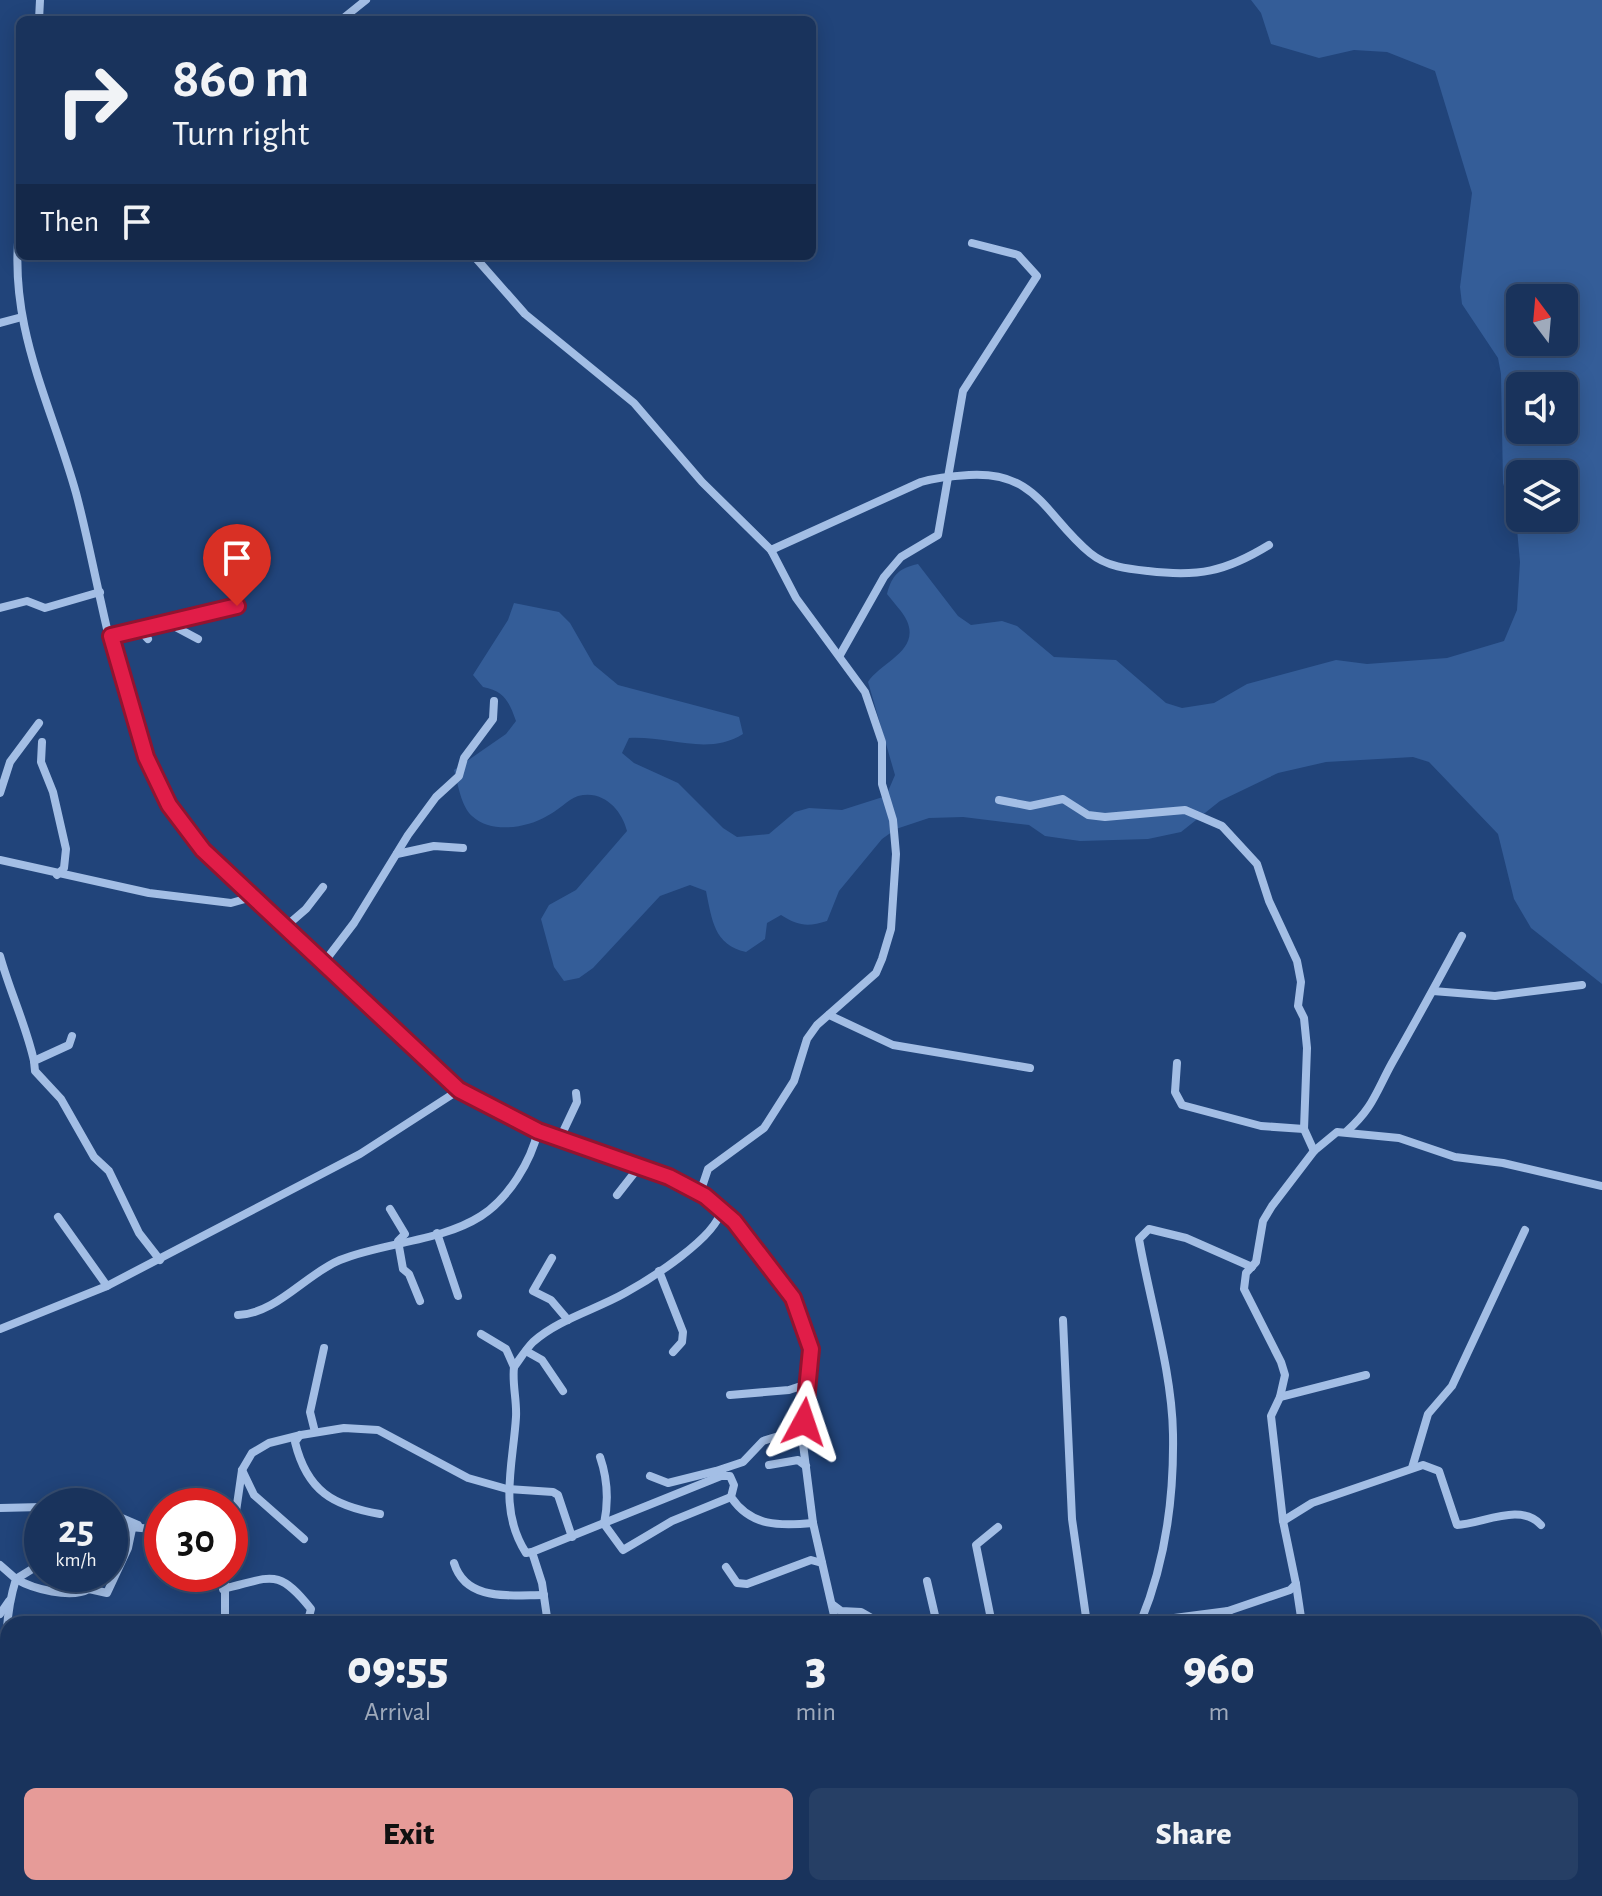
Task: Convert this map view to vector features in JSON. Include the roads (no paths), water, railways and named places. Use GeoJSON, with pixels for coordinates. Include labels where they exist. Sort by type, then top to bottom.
{"type":"FeatureCollection","features":[{"type":"Feature","properties":{"kind":"street"},"geometry":{"type":"LineString","coordinates":[[346,16],[366,0]]}},
{"type":"Feature","properties":{"kind":"street"},"geometry":{"type":"LineString","coordinates":[[840,655],[884,577],[901,557],[938,535],[943,494],[951,475],[963,391],[1037,276],[1018,255],[972,243]]}},
{"type":"Feature","properties":{"kind":"street"},"geometry":{"type":"LineString","coordinates":[[16,249],[22,317],[43,400],[75,490],[111,636],[146,757],[169,805],[203,850],[284,928],[325,961],[459,1090],[538,1131],[561,1136],[576,1145],[633,1163],[705,1196],[772,1267],[793,1298],[811,1349],[802,1436],[813,1523],[835,1616]]}},
{"type":"Feature","properties":{"kind":"street"},"geometry":{"type":"LineString","coordinates":[[478,260],[525,314],[634,403],[702,482],[771,550],[796,598],[865,692],[882,742],[882,784],[893,820],[896,854],[891,929],[876,973],[807,1039],[794,1081],[764,1128],[754,1140],[720,1158],[708,1169],[703,1177],[705,1196]]}},
{"type":"Feature","properties":{"kind":"street"},"geometry":{"type":"LineString","coordinates":[[0,323],[22,317]]}},
{"type":"Feature","properties":{"kind":"street"},"geometry":{"type":"LineString","coordinates":[[771,550],[942,475],[992,473],[1013,480],[1041,500],[1089,552],[1104,563],[1119,567],[1198,575],[1248,558],[1269,545]]}},
{"type":"Feature","properties":{"kind":"street"},"geometry":{"type":"LineString","coordinates":[[0,608],[27,601],[45,608],[100,592]]}},
{"type":"Feature","properties":{"kind":"street"},"geometry":{"type":"LineString","coordinates":[[111,636],[237,606]]}},
{"type":"Feature","properties":{"kind":"street"},"geometry":{"type":"LineString","coordinates":[[167,622],[198,639]]}},
{"type":"Feature","properties":{"kind":"street"},"geometry":{"type":"LineString","coordinates":[[139,629],[148,639]]}},
{"type":"Feature","properties":{"kind":"street"},"geometry":{"type":"LineString","coordinates":[[325,961],[354,923],[436,797],[459,776],[464,758],[493,719],[496,710],[494,701]]}},
{"type":"Feature","properties":{"kind":"street"},"geometry":{"type":"LineString","coordinates":[[0,793],[10,762],[39,723]]}},
{"type":"Feature","properties":{"kind":"street"},"geometry":{"type":"LineString","coordinates":[[42,742],[41,762],[53,792],[66,849],[64,868],[57,875]]}},
{"type":"Feature","properties":{"kind":"street"},"geometry":{"type":"LineString","coordinates":[[999,800],[1030,806],[1063,799],[1088,815],[1105,817],[1185,810],[1222,826],[1257,864],[1269,901],[1297,961],[1301,982],[1298,1006],[1304,1018],[1307,1048],[1304,1129],[1314,1151]]}},
{"type":"Feature","properties":{"kind":"street"},"geometry":{"type":"LineString","coordinates":[[396,855],[434,846],[463,848]]}},
{"type":"Feature","properties":{"kind":"street"},"geometry":{"type":"LineString","coordinates":[[0,860],[57,875],[231,903],[252,897]]}},
{"type":"Feature","properties":{"kind":"street"},"geometry":{"type":"LineString","coordinates":[[284,928],[306,909],[323,887]]}},
{"type":"Feature","properties":{"kind":"street"},"geometry":{"type":"LineString","coordinates":[[1347,1131],[1368,1112],[1462,936]]}},
{"type":"Feature","properties":{"kind":"street"},"geometry":{"type":"LineString","coordinates":[[0,956],[15,1008],[25,1024],[35,1071],[61,1099],[94,1157],[109,1171],[139,1233],[160,1260]]}},
{"type":"Feature","properties":{"kind":"street"},"geometry":{"type":"LineString","coordinates":[[1433,991],[1495,996],[1582,985]]}},
{"type":"Feature","properties":{"kind":"street"},"geometry":{"type":"LineString","coordinates":[[829,1015],[893,1045],[1030,1068]]}},
{"type":"Feature","properties":{"kind":"street"},"geometry":{"type":"LineString","coordinates":[[34,1061],[69,1045],[72,1036]]}},
{"type":"Feature","properties":{"kind":"street"},"geometry":{"type":"LineString","coordinates":[[1177,1063],[1175,1092],[1182,1105],[1261,1126],[1304,1129]]}},
{"type":"Feature","properties":{"kind":"street"},"geometry":{"type":"LineString","coordinates":[[0,1329],[107,1286],[160,1260],[360,1154],[459,1090]]}},
{"type":"Feature","properties":{"kind":"street"},"geometry":{"type":"LineString","coordinates":[[561,1136],[577,1102],[576,1093]]}},
{"type":"Feature","properties":{"kind":"street"},"geometry":{"type":"LineString","coordinates":[[238,1315],[256,1312],[337,1261],[398,1241],[437,1233],[482,1216],[532,1156],[538,1131]]}},
{"type":"Feature","properties":{"kind":"street"},"geometry":{"type":"LineString","coordinates":[[1301,1616],[1283,1521],[1271,1416],[1285,1375],[1244,1289],[1246,1273],[1256,1262],[1263,1221],[1314,1151],[1337,1132],[1399,1138],[1455,1157],[1503,1163],[1602,1186]]}},
{"type":"Feature","properties":{"kind":"street"},"geometry":{"type":"LineString","coordinates":[[617,1195],[635,1172],[633,1163]]}},
{"type":"Feature","properties":{"kind":"street"},"geometry":{"type":"LineString","coordinates":[[390,1209],[405,1234],[398,1241]]}},
{"type":"Feature","properties":{"kind":"street"},"geometry":{"type":"LineString","coordinates":[[514,1367],[526,1351],[568,1320],[625,1294],[659,1271],[707,1234],[720,1218],[721,1210]]}},
{"type":"Feature","properties":{"kind":"street"},"geometry":{"type":"LineString","coordinates":[[58,1217],[107,1286]]}},
{"type":"Feature","properties":{"kind":"street"},"geometry":{"type":"LineString","coordinates":[[1143,1616],[1156,1585],[1169,1513],[1173,1432],[1163,1355],[1139,1239],[1149,1229],[1165,1232],[1252,1267]]}},
{"type":"Feature","properties":{"kind":"street"},"geometry":{"type":"LineString","coordinates":[[1412,1468],[1428,1414],[1452,1386],[1525,1230]]}},
{"type":"Feature","properties":{"kind":"street"},"geometry":{"type":"LineString","coordinates":[[437,1233],[458,1296]]}},
{"type":"Feature","properties":{"kind":"street"},"geometry":{"type":"LineString","coordinates":[[398,1241],[403,1269],[409,1274],[420,1301]]}},
{"type":"Feature","properties":{"kind":"street"},"geometry":{"type":"LineString","coordinates":[[552,1258],[533,1291],[551,1300],[568,1320]]}},
{"type":"Feature","properties":{"kind":"street"},"geometry":{"type":"LineString","coordinates":[[659,1271],[683,1332],[682,1342],[673,1352]]}},
{"type":"Feature","properties":{"kind":"street"},"geometry":{"type":"LineString","coordinates":[[1063,1320],[1072,1519],[1086,1616]]}},
{"type":"Feature","properties":{"kind":"street"},"geometry":{"type":"LineString","coordinates":[[481,1334],[506,1349],[514,1367],[516,1415],[507,1489],[510,1518],[526,1553],[721,1476],[730,1476],[734,1485],[731,1497]]}},
{"type":"Feature","properties":{"kind":"street"},"geometry":{"type":"LineString","coordinates":[[315,1432],[310,1412],[324,1348]]}},
{"type":"Feature","properties":{"kind":"street"},"geometry":{"type":"LineString","coordinates":[[526,1351],[542,1360],[563,1391]]}},
{"type":"Feature","properties":{"kind":"street"},"geometry":{"type":"LineString","coordinates":[[1280,1397],[1366,1375]]}},
{"type":"Feature","properties":{"kind":"street"},"geometry":{"type":"LineString","coordinates":[[730,1395],[789,1390],[807,1384]]}},
{"type":"Feature","properties":{"kind":"street"},"geometry":{"type":"LineString","coordinates":[[239,1488],[242,1470],[252,1453],[260,1448],[315,1432],[378,1430],[468,1478],[507,1489],[546,1490],[558,1495],[572,1537]]}},
{"type":"Feature","properties":{"kind":"street"},"geometry":{"type":"LineString","coordinates":[[301,1435],[295,1442],[299,1460],[321,1493],[345,1508],[380,1514]]}},
{"type":"Feature","properties":{"kind":"street"},"geometry":{"type":"LineString","coordinates":[[650,1476],[668,1483],[716,1471],[743,1462],[763,1441],[782,1435],[802,1436]]}},
{"type":"Feature","properties":{"kind":"street"},"geometry":{"type":"LineString","coordinates":[[600,1457],[608,1503],[604,1524],[623,1550],[672,1521],[731,1497]]}},
{"type":"Feature","properties":{"kind":"street"},"geometry":{"type":"LineString","coordinates":[[769,1465],[798,1460],[806,1466]]}},
{"type":"Feature","properties":{"kind":"street"},"geometry":{"type":"LineString","coordinates":[[1283,1521],[1312,1503],[1423,1465],[1439,1471],[1457,1525],[1512,1515],[1525,1515],[1541,1525]]}},
{"type":"Feature","properties":{"kind":"street"},"geometry":{"type":"LineString","coordinates":[[242,1470],[254,1495],[304,1539]]}},
{"type":"Feature","properties":{"kind":"street"},"geometry":{"type":"LineString","coordinates":[[731,1497],[754,1520],[765,1523],[813,1523]]}},
{"type":"Feature","properties":{"kind":"street"},"geometry":{"type":"LineString","coordinates":[[0,1508],[24,1507]]}},
{"type":"Feature","properties":{"kind":"street"},"geometry":{"type":"LineString","coordinates":[[128,1521],[144,1526]]}},
{"type":"Feature","properties":{"kind":"street"},"geometry":{"type":"LineString","coordinates":[[128,1525],[138,1525]]}},
{"type":"Feature","properties":{"kind":"street"},"geometry":{"type":"LineString","coordinates":[[0,1565],[16,1579],[62,1592],[81,1594],[89,1589],[107,1593],[128,1548],[132,1529],[138,1525]]}},
{"type":"Feature","properties":{"kind":"street"},"geometry":{"type":"LineString","coordinates":[[990,1616],[976,1545],[998,1527]]}},
{"type":"Feature","properties":{"kind":"street"},"geometry":{"type":"LineString","coordinates":[[532,1552],[547,1616]]}},
{"type":"Feature","properties":{"kind":"street"},"geometry":{"type":"LineString","coordinates":[[726,1567],[737,1583],[747,1584],[811,1560],[822,1563]]}},
{"type":"Feature","properties":{"kind":"street"},"geometry":{"type":"LineString","coordinates":[[454,1563],[459,1579],[474,1590],[496,1595],[544,1595]]}},
{"type":"Feature","properties":{"kind":"street"},"geometry":{"type":"LineString","coordinates":[[8,1616],[9,1601],[16,1579],[24,1574]]}},
{"type":"Feature","properties":{"kind":"street"},"geometry":{"type":"LineString","coordinates":[[248,1583],[270,1578],[289,1582],[311,1609],[309,1616]]}},
{"type":"Feature","properties":{"kind":"street"},"geometry":{"type":"LineString","coordinates":[[927,1581],[935,1616]]}},
{"type":"Feature","properties":{"kind":"street"},"geometry":{"type":"LineString","coordinates":[[1196,1616],[1228,1611],[1290,1590],[1296,1584]]}},
{"type":"Feature","properties":{"kind":"street"},"geometry":{"type":"LineString","coordinates":[[223,1592],[225,1616]]}},
{"type":"Feature","properties":{"kind":"street"},"geometry":{"type":"LineString","coordinates":[[0,1614],[9,1601]]}},
{"type":"Feature","properties":{"kind":"street"},"geometry":{"type":"LineString","coordinates":[[833,1605],[841,1611],[861,1612],[868,1616]]}},
{"type":"Feature","properties":{"kind":"street"},"geometry":{"type":"LineString","coordinates":[[1228,1611],[1229,1616]]}}]}
